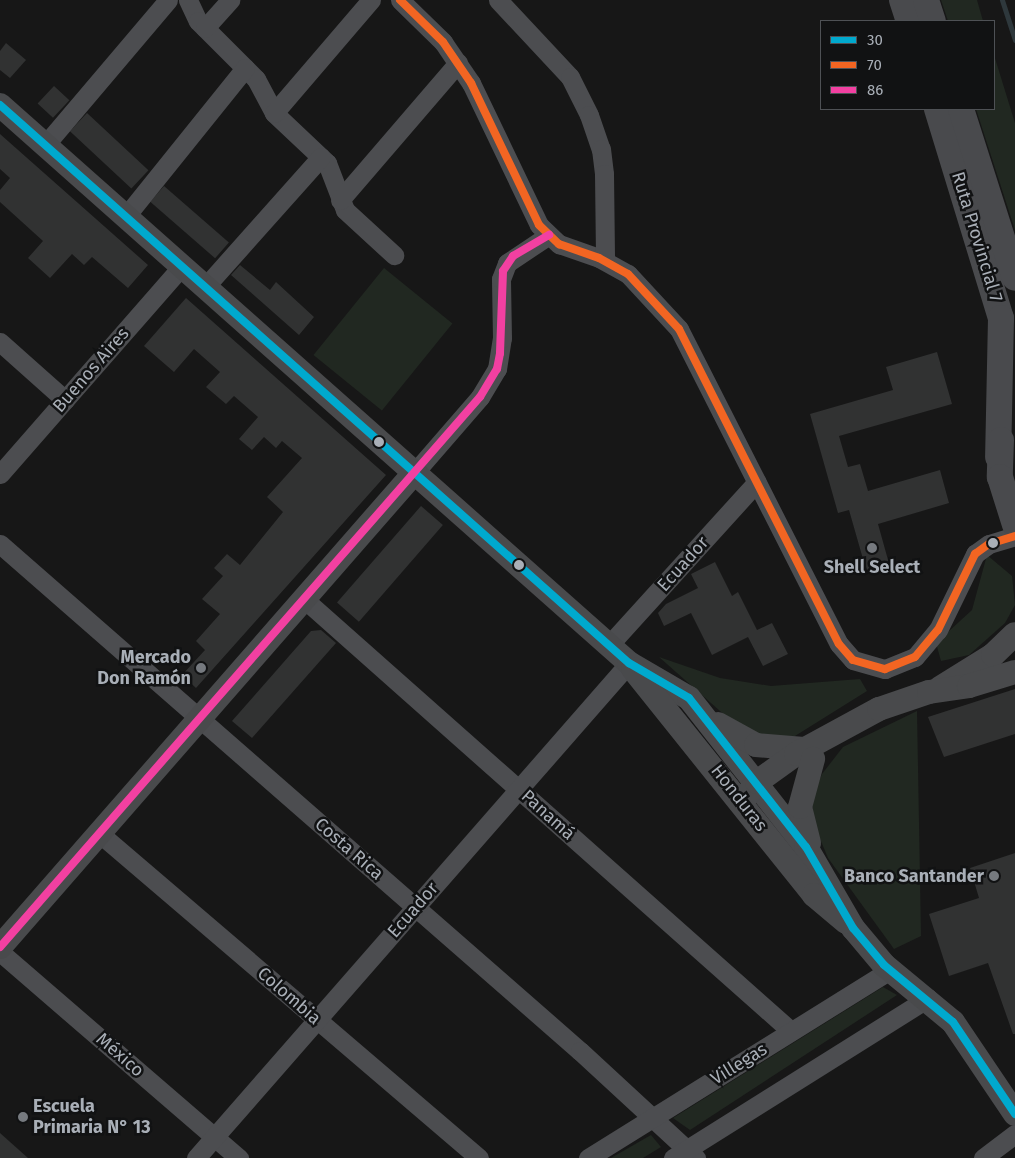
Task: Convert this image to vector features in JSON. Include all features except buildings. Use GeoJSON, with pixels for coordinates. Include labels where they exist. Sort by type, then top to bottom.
{"type":"FeatureCollection","features":[{"type":"Feature","properties":{"kind":"highway"},"geometry":{"type":"LineString","coordinates":[[902,0],[909,20]]}},
{"type":"Feature","properties":{"kind":"highway"},"geometry":{"type":"LineString","coordinates":[[926,0],[933,20]]}},
{"type":"Feature","properties":{"kind":"highway","name":"Ruta Provincial 7"},"geometry":{"type":"LineString","coordinates":[[937,110],[1001,318],[998,457]]}},
{"type":"Feature","properties":{"kind":"highway","name":"Ruta Provincial 7"},"geometry":{"type":"LineString","coordinates":[[961,110],[1015,278]]}},
{"type":"Feature","properties":{"kind":"highway"},"geometry":{"type":"LineString","coordinates":[[1015,419],[1003,435],[998,457],[1015,525]]}},
{"type":"Feature","properties":{"kind":"main road","name":"Honduras"},"geometry":{"type":"LineString","coordinates":[[0,105],[629,663],[743,802],[814,894],[853,928],[890,970],[928,998],[957,1028],[1015,1114]]}},
{"type":"Feature","properties":{"kind":"main road"},"geometry":{"type":"LineString","coordinates":[[0,947],[414,472]]}},
{"type":"Feature","properties":{"kind":"main road"},"geometry":{"type":"LineString","coordinates":[[939,689],[955,675],[994,655],[1015,634]]}},
{"type":"Feature","properties":{"kind":"main road","name":"Honduras"},"geometry":{"type":"LineString","coordinates":[[629,663],[681,691],[706,717],[816,861],[853,928]]}},
{"type":"Feature","properties":{"kind":"main road"},"geometry":{"type":"LineString","coordinates":[[743,802],[833,735],[879,709],[939,689],[968,686],[1015,672]]}},
{"type":"Feature","properties":{"kind":"main road"},"geometry":{"type":"LineString","coordinates":[[706,717],[756,744],[809,754]]}},
{"type":"Feature","properties":{"kind":"main road"},"geometry":{"type":"LineString","coordinates":[[809,754],[800,807],[816,861]]}},
{"type":"Feature","properties":{"kind":"street"},"geometry":{"type":"LineString","coordinates":[[45,145],[168,0]]}},
{"type":"Feature","properties":{"kind":"street"},"geometry":{"type":"LineString","coordinates":[[188,0],[205,28],[263,89],[274,113],[327,163],[345,210],[394,255]]}},
{"type":"Feature","properties":{"kind":"street"},"geometry":{"type":"LineString","coordinates":[[205,28],[230,0]]}},
{"type":"Feature","properties":{"kind":"street"},"geometry":{"type":"LineString","coordinates":[[274,113],[371,0]]}},
{"type":"Feature","properties":{"kind":"street"},"geometry":{"type":"LineString","coordinates":[[400,0],[458,63],[531,212],[548,236],[569,250],[605,260],[642,287],[679,329],[839,644],[853,660],[874,668],[895,667],[915,657],[938,630],[976,554],[989,544],[1015,536]]}},
{"type":"Feature","properties":{"kind":"street"},"geometry":{"type":"LineString","coordinates":[[498,0],[570,77],[589,115],[601,149],[604,174],[605,260]]}},
{"type":"Feature","properties":{"kind":"street"},"geometry":{"type":"LineString","coordinates":[[340,200],[458,63]]}},
{"type":"Feature","properties":{"kind":"street"},"geometry":{"type":"LineString","coordinates":[[126,216],[245,68]]}},
{"type":"Feature","properties":{"kind":"street"},"geometry":{"type":"LineString","coordinates":[[205,287],[320,157]]}},
{"type":"Feature","properties":{"kind":"street"},"geometry":{"type":"LineString","coordinates":[[414,472],[480,397],[497,368],[502,338],[501,279],[507,263],[548,236]]}},
{"type":"Feature","properties":{"kind":"street","name":"Buenos Aires"},"geometry":{"type":"LineString","coordinates":[[0,474],[182,266]]}},
{"type":"Feature","properties":{"kind":"street"},"geometry":{"type":"LineString","coordinates":[[0,342],[65,400]]}},
{"type":"Feature","properties":{"kind":"street","name":"Ecuador"},"geometry":{"type":"LineString","coordinates":[[609,645],[757,482]]}},
{"type":"Feature","properties":{"kind":"street","name":"Costa Rica"},"geometry":{"type":"LineString","coordinates":[[0,544],[653,1117],[685,1155]]}},
{"type":"Feature","properties":{"kind":"street","name":"Panamá"},"geometry":{"type":"LineString","coordinates":[[304,599],[791,1031]]}},
{"type":"Feature","properties":{"kind":"street","name":"Ecuador"},"geometry":{"type":"LineString","coordinates":[[196,1158],[629,663]]}},
{"type":"Feature","properties":{"kind":"street","name":"Colombia"},"geometry":{"type":"LineString","coordinates":[[99,833],[479,1158]]}},
{"type":"Feature","properties":{"kind":"street","name":"México"},"geometry":{"type":"LineString","coordinates":[[0,952],[239,1158]]}},
{"type":"Feature","properties":{"kind":"street","name":"Villegas"},"geometry":{"type":"LineString","coordinates":[[588,1158],[890,970]]}},
{"type":"Feature","properties":{"kind":"street"},"geometry":{"type":"LineString","coordinates":[[685,1155],[928,998]]}},
{"type":"Feature","properties":{"kind":"street"},"geometry":{"type":"LineString","coordinates":[[984,1158],[1015,1134]]}},
{"type":"Feature","properties":{"kind":"shaded area"},"geometry":{"type":"Polygon","coordinates":[[[941,0],[977,0],[983,20],[948,20],[941,0]]]}},
{"type":"Feature","properties":{"kind":"shaded area"},"geometry":{"type":"Polygon","coordinates":[[[995,58],[1015,123],[1015,230],[976,110],[995,110],[995,58]]]}},
{"type":"Feature","properties":{"kind":"shaded area"},"geometry":{"type":"Polygon","coordinates":[[[384,268],[452,323],[382,410],[314,355],[384,268]]]}},
{"type":"Feature","properties":{"kind":"shaded area"},"geometry":{"type":"Polygon","coordinates":[[[987,555],[1012,576],[1015,605],[1005,623],[969,655],[941,661],[936,643],[972,610],[987,555]]]}},
{"type":"Feature","properties":{"kind":"shaded area"},"geometry":{"type":"Polygon","coordinates":[[[659,657],[720,678],[771,686],[860,679],[867,691],[795,736],[766,737],[729,719],[659,657]]]}},
{"type":"Feature","properties":{"kind":"shaded area"},"geometry":{"type":"Polygon","coordinates":[[[917,711],[921,936],[894,949],[828,858],[813,822],[812,797],[822,774],[843,747],[917,711]]]}},
{"type":"Feature","properties":{"kind":"shaded area"},"geometry":{"type":"Polygon","coordinates":[[[883,987],[897,995],[690,1130],[673,1118],[883,987]]]}},
{"type":"Feature","properties":{"kind":"shaded area"},"geometry":{"type":"Polygon","coordinates":[[[651,1135],[661,1147],[643,1158],[611,1158],[651,1135]]]}},
{"type":"Feature","properties":{"kind":"waterway"},"geometry":{"type":"LineString","coordinates":[[1002,0],[1015,40]]}},
{"type":"Feature","properties":{"kind":"transit line","name":"70"},"geometry":{"type":"LineString","coordinates":[[400,0],[443,42],[471,83],[539,225],[559,244],[599,258],[628,274],[679,329],[839,644],[853,660],[885,669],[915,657],[938,630],[975,554],[989,544],[1015,536]]}},
{"type":"Feature","properties":{"kind":"transit line","name":"30"},"geometry":{"type":"LineString","coordinates":[[0,105],[629,663],[689,698],[806,847],[853,928],[884,965],[953,1022],[1015,1114]]}},
{"type":"Feature","properties":{"kind":"transit line","name":"86"},"geometry":{"type":"LineString","coordinates":[[0,947],[480,397],[497,369],[500,353],[503,271],[513,256],[549,235]]}},
{"type":"Feature","properties":{"kind":"place","name":"Shell Select"},"geometry":{"type":"Point","coordinates":[872,548]}},
{"type":"Feature","properties":{"kind":"place","name":"Mercado Don Ramón"},"geometry":{"type":"Point","coordinates":[201,668]}},
{"type":"Feature","properties":{"kind":"place","name":"Banco Santander"},"geometry":{"type":"Point","coordinates":[994,876]}},
{"type":"Feature","properties":{"kind":"place","name":"Escuela Primaria N° 13"},"geometry":{"type":"Point","coordinates":[23,1117]}}]}
